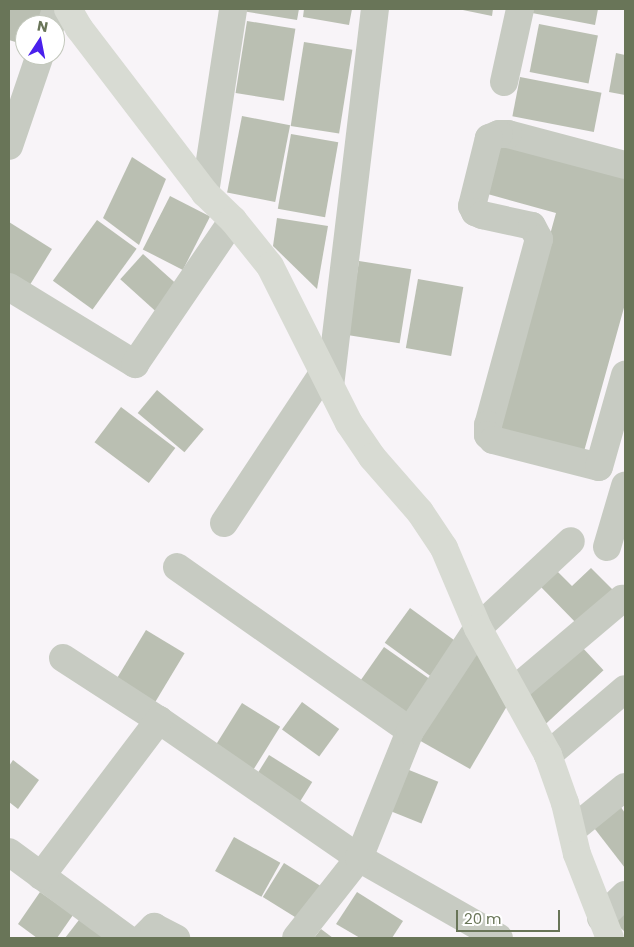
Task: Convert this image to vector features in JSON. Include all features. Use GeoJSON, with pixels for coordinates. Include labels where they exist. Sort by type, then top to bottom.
{"type":"FeatureCollection","features":[{"type":"Feature","properties":{"kind":"street"},"geometry":{"type":"LineString","coordinates":[[68,9],[79,28],[205,193],[233,220],[270,266],[348,423],[372,457],[420,512],[444,548],[478,628],[548,755],[572,830],[577,854],[605,928]]}},
{"type":"Feature","properties":{"kind":"street"},"geometry":{"type":"LineString","coordinates":[[205,193],[233,9]]}},
{"type":"Feature","properties":{"kind":"street"},"geometry":{"type":"LineString","coordinates":[[224,523],[327,379],[375,9]]}},
{"type":"Feature","properties":{"kind":"street"},"geometry":{"type":"LineString","coordinates":[[504,82],[520,9]]}},
{"type":"Feature","properties":{"kind":"street"},"geometry":{"type":"LineString","coordinates":[[9,146],[37,65]]}},
{"type":"Feature","properties":{"kind":"street"},"geometry":{"type":"LineString","coordinates":[[625,165],[508,134],[499,134],[490,138],[472,206],[474,212],[482,215],[532,226],[539,239],[488,425],[488,435],[493,440],[625,475]]}},
{"type":"Feature","properties":{"kind":"street"},"geometry":{"type":"LineString","coordinates":[[9,287],[136,364],[233,220]]}},
{"type":"Feature","properties":{"kind":"street"},"geometry":{"type":"LineString","coordinates":[[599,468],[625,375]]}},
{"type":"Feature","properties":{"kind":"street"},"geometry":{"type":"LineString","coordinates":[[607,547],[625,486]]}},
{"type":"Feature","properties":{"kind":"street"},"geometry":{"type":"LineString","coordinates":[[296,938],[359,858],[410,732],[478,628],[571,541]]}},
{"type":"Feature","properties":{"kind":"street"},"geometry":{"type":"LineString","coordinates":[[177,567],[410,732]]}},
{"type":"Feature","properties":{"kind":"street"},"geometry":{"type":"LineString","coordinates":[[513,690],[622,599]]}},
{"type":"Feature","properties":{"kind":"street"},"geometry":{"type":"LineString","coordinates":[[63,658],[159,720],[359,858],[500,938]]}},
{"type":"Feature","properties":{"kind":"street"},"geometry":{"type":"LineString","coordinates":[[548,755],[625,689]]}},
{"type":"Feature","properties":{"kind":"street"},"geometry":{"type":"LineString","coordinates":[[41,876],[159,720]]}},
{"type":"Feature","properties":{"kind":"street"},"geometry":{"type":"LineString","coordinates":[[572,830],[625,787]]}},
{"type":"Feature","properties":{"kind":"street"},"geometry":{"type":"LineString","coordinates":[[9,852],[126,938]]}},
{"type":"Feature","properties":{"kind":"street"},"geometry":{"type":"LineString","coordinates":[[605,928],[625,894]]}},
{"type":"Feature","properties":{"kind":"street"},"geometry":{"type":"LineString","coordinates":[[143,938],[154,927],[176,938]]}},
{"type":"Feature","properties":{"kind":"building"},"geometry":{"type":"Polygon","coordinates":[[[9,9],[43,9],[41,15],[15,15],[15,42],[9,40],[9,9]]]}},
{"type":"Feature","properties":{"kind":"building"},"geometry":{"type":"Polygon","coordinates":[[[242,9],[299,9],[297,20],[242,11],[242,9]]]}},
{"type":"Feature","properties":{"kind":"building"},"geometry":{"type":"Polygon","coordinates":[[[304,9],[352,9],[349,25],[303,17],[304,9]]]}},
{"type":"Feature","properties":{"kind":"building"},"geometry":{"type":"Polygon","coordinates":[[[458,9],[493,9],[492,16],[458,9]]]}},
{"type":"Feature","properties":{"kind":"building"},"geometry":{"type":"Polygon","coordinates":[[[533,9],[598,9],[595,25],[532,13],[533,9]]]}},
{"type":"Feature","properties":{"kind":"building"},"geometry":{"type":"Polygon","coordinates":[[[247,21],[295,29],[284,101],[236,93],[247,21]]]}},
{"type":"Feature","properties":{"kind":"building"},"geometry":{"type":"Polygon","coordinates":[[[539,24],[598,35],[589,84],[530,72],[539,24]]]}},
{"type":"Feature","properties":{"kind":"building"},"geometry":{"type":"Polygon","coordinates":[[[304,42],[352,50],[339,134],[291,126],[304,42]]]}},
{"type":"Feature","properties":{"kind":"building"},"geometry":{"type":"Polygon","coordinates":[[[616,53],[625,55],[625,95],[609,92],[616,53]]]}},
{"type":"Feature","properties":{"kind":"building"},"geometry":{"type":"Polygon","coordinates":[[[520,77],[601,93],[594,132],[512,116],[520,77]]]}},
{"type":"Feature","properties":{"kind":"building"},"geometry":{"type":"Polygon","coordinates":[[[242,116],[290,125],[275,202],[227,193],[242,116]]]}},
{"type":"Feature","properties":{"kind":"building"},"geometry":{"type":"Polygon","coordinates":[[[291,134],[338,142],[325,217],[278,209],[291,134]]]}},
{"type":"Feature","properties":{"kind":"building"},"geometry":{"type":"Polygon","coordinates":[[[499,140],[625,175],[625,304],[583,455],[496,430],[556,213],[484,193],[499,140]]]}},
{"type":"Feature","properties":{"kind":"building"},"geometry":{"type":"Polygon","coordinates":[[[132,157],[166,179],[139,245],[103,218],[132,157]]]}},
{"type":"Feature","properties":{"kind":"building"},"geometry":{"type":"Polygon","coordinates":[[[170,196],[210,216],[183,270],[143,249],[170,196]]]}},
{"type":"Feature","properties":{"kind":"building"},"geometry":{"type":"Polygon","coordinates":[[[277,218],[328,226],[317,289],[273,246],[277,218]]]}},
{"type":"Feature","properties":{"kind":"building"},"geometry":{"type":"Polygon","coordinates":[[[97,220],[137,249],[93,309],[53,281],[97,220]]]}},
{"type":"Feature","properties":{"kind":"building"},"geometry":{"type":"Polygon","coordinates":[[[9,222],[52,249],[28,288],[9,276],[9,222]]]}},
{"type":"Feature","properties":{"kind":"building"},"geometry":{"type":"Polygon","coordinates":[[[143,254],[179,286],[156,311],[120,279],[143,254]]]}},
{"type":"Feature","properties":{"kind":"building"},"geometry":{"type":"Polygon","coordinates":[[[359,261],[411,269],[400,343],[347,335],[359,261]]]}},
{"type":"Feature","properties":{"kind":"building"},"geometry":{"type":"Polygon","coordinates":[[[418,279],[463,287],[451,356],[406,348],[418,279]]]}},
{"type":"Feature","properties":{"kind":"building"},"geometry":{"type":"Polygon","coordinates":[[[157,390],[204,429],[184,452],[138,413],[157,390]]]}},
{"type":"Feature","properties":{"kind":"building"},"geometry":{"type":"Polygon","coordinates":[[[121,407],[175,448],[149,483],[95,442],[121,407]]]}},
{"type":"Feature","properties":{"kind":"building"},"geometry":{"type":"Polygon","coordinates":[[[591,568],[615,592],[579,626],[541,587],[557,571],[572,586],[591,568]]]}},
{"type":"Feature","properties":{"kind":"building"},"geometry":{"type":"Polygon","coordinates":[[[410,608],[464,647],[439,682],[385,643],[410,608]]]}},
{"type":"Feature","properties":{"kind":"building"},"geometry":{"type":"Polygon","coordinates":[[[146,630],[185,653],[151,710],[112,687],[146,630]]]}},
{"type":"Feature","properties":{"kind":"building"},"geometry":{"type":"Polygon","coordinates":[[[473,645],[507,706],[470,769],[417,739],[473,645]]]}},
{"type":"Feature","properties":{"kind":"building"},"geometry":{"type":"Polygon","coordinates":[[[581,646],[604,670],[546,723],[524,699],[581,646]]]}},
{"type":"Feature","properties":{"kind":"building"},"geometry":{"type":"Polygon","coordinates":[[[384,647],[434,682],[405,724],[355,689],[384,647]]]}},
{"type":"Feature","properties":{"kind":"building"},"geometry":{"type":"Polygon","coordinates":[[[302,702],[339,729],[319,757],[282,730],[302,702]]]}},
{"type":"Feature","properties":{"kind":"building"},"geometry":{"type":"Polygon","coordinates":[[[242,703],[280,727],[249,777],[211,753],[242,703]]]}},
{"type":"Feature","properties":{"kind":"building"},"geometry":{"type":"Polygon","coordinates":[[[269,755],[312,782],[296,808],[253,781],[269,755]]]}},
{"type":"Feature","properties":{"kind":"building"},"geometry":{"type":"Polygon","coordinates":[[[13,760],[39,780],[18,809],[9,802],[9,766],[13,760]]]}},
{"type":"Feature","properties":{"kind":"building"},"geometry":{"type":"Polygon","coordinates":[[[404,768],[438,782],[421,824],[387,810],[404,768]]]}},
{"type":"Feature","properties":{"kind":"building"},"geometry":{"type":"Polygon","coordinates":[[[618,803],[625,813],[625,868],[591,824],[618,803]]]}},
{"type":"Feature","properties":{"kind":"building"},"geometry":{"type":"Polygon","coordinates":[[[234,837],[280,863],[261,897],[215,871],[234,837]]]}},
{"type":"Feature","properties":{"kind":"building"},"geometry":{"type":"Polygon","coordinates":[[[284,863],[323,887],[302,921],[263,897],[284,863]]]}},
{"type":"Feature","properties":{"kind":"building"},"geometry":{"type":"Polygon","coordinates":[[[40,892],[73,915],[57,938],[37,938],[18,924],[40,892]]]}},
{"type":"Feature","properties":{"kind":"building"},"geometry":{"type":"Polygon","coordinates":[[[357,892],[403,921],[392,938],[360,938],[336,924],[357,892]]]}},
{"type":"Feature","properties":{"kind":"building"},"geometry":{"type":"Polygon","coordinates":[[[625,902],[625,932],[611,919],[625,902]]]}},
{"type":"Feature","properties":{"kind":"building"},"geometry":{"type":"Polygon","coordinates":[[[82,916],[112,938],[65,938],[82,916]]]}},
{"type":"Feature","properties":{"kind":"building"},"geometry":{"type":"Polygon","coordinates":[[[321,929],[333,938],[314,938],[321,929]]]}}]}
